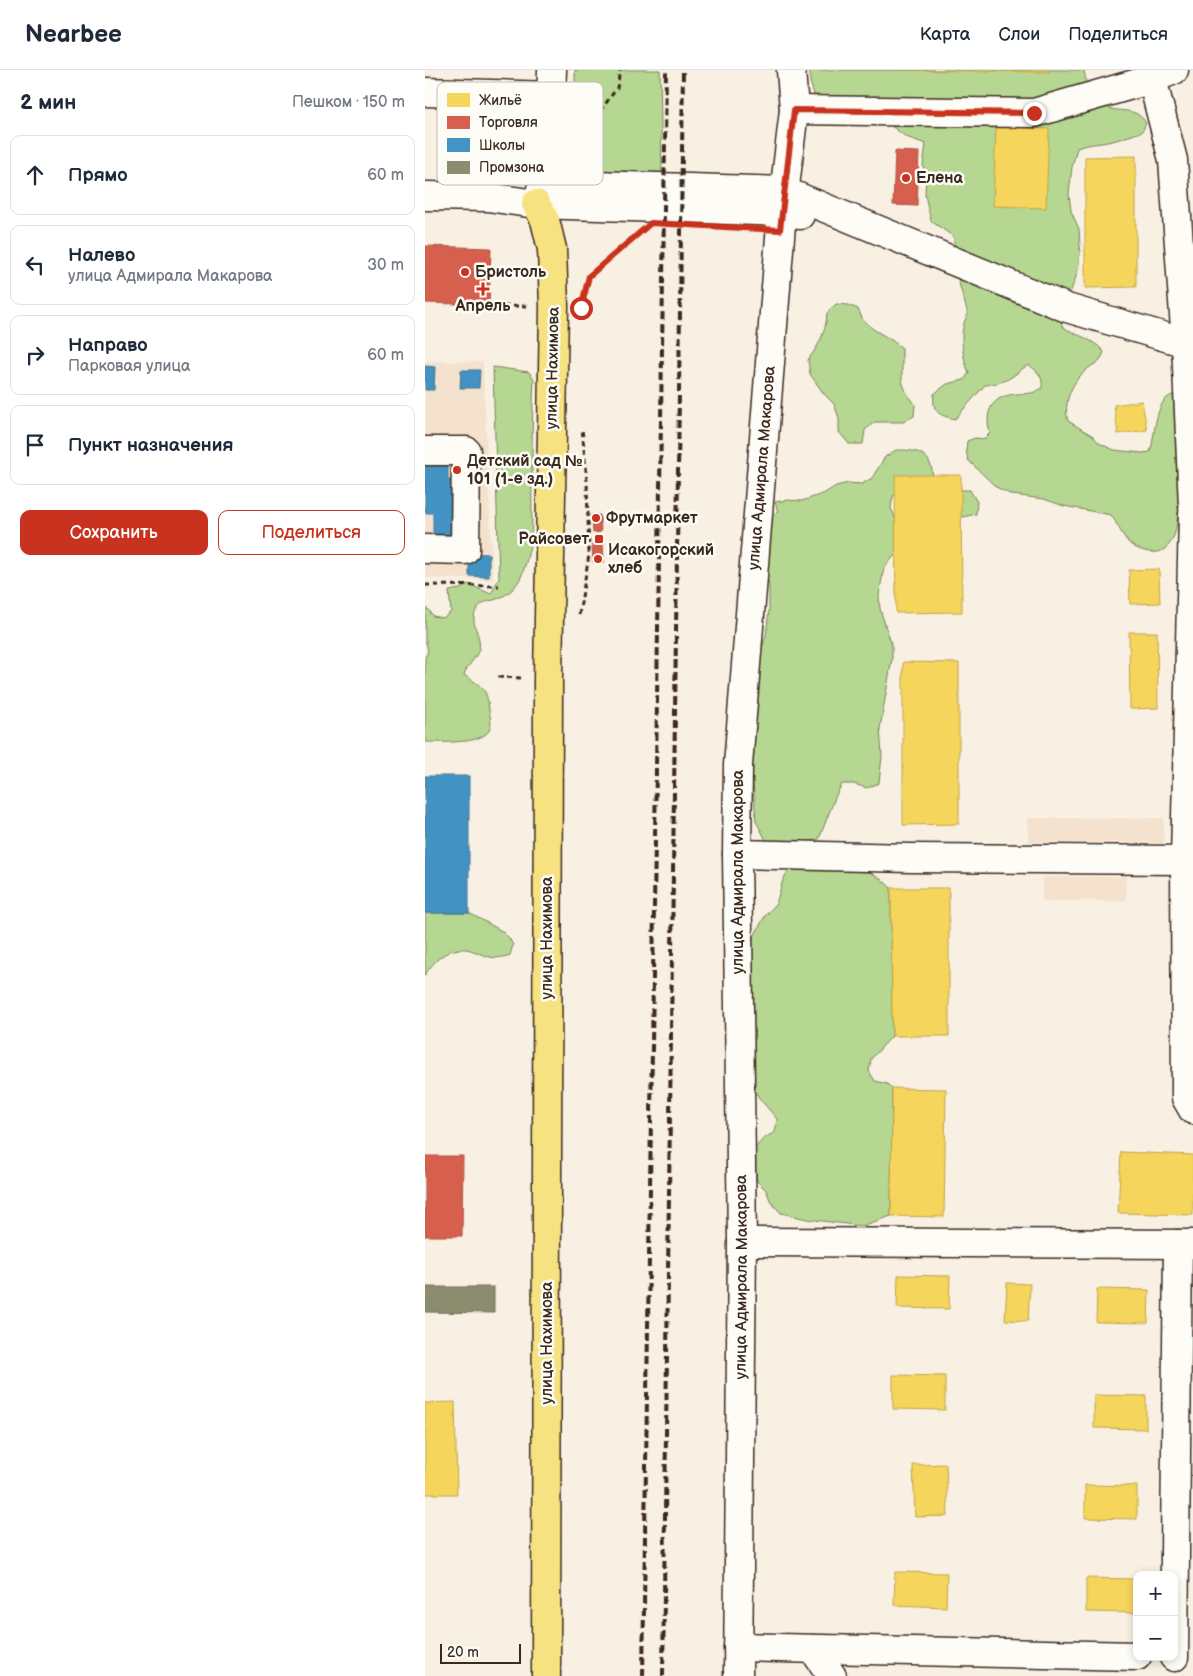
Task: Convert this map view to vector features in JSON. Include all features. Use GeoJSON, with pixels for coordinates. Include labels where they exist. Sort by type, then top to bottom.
{"type":"FeatureCollection","features":[{"type":"Feature","properties":{"kind":"main road","name":"улица Нахимова"},"geometry":{"type":"LineString","coordinates":[[536,204],[545,220],[552,249],[554,307],[548,680],[546,1676]]}},
{"type":"Feature","properties":{"kind":"street","name":"улица Адмирала Макарова"},"geometry":{"type":"LineString","coordinates":[[738,1676],[742,1242],[737,854],[738,765],[783,201],[794,110],[791,70]]}},
{"type":"Feature","properties":{"kind":"street"},"geometry":{"type":"LineString","coordinates":[[794,110],[1034,113],[1163,74],[1190,346],[1193,507]]}},
{"type":"Feature","properties":{"kind":"street"},"geometry":{"type":"LineString","coordinates":[[536,204],[543,185]]}},
{"type":"Feature","properties":{"kind":"street"},"geometry":{"type":"LineString","coordinates":[[425,196],[488,196],[536,204],[783,201],[886,232],[1067,308],[1190,346]]}},
{"type":"Feature","properties":{"kind":"street"},"geometry":{"type":"LineString","coordinates":[[425,451],[466,451],[465,550],[425,549]]}},
{"type":"Feature","properties":{"kind":"street"},"geometry":{"type":"LineString","coordinates":[[1193,515],[1186,1098],[1193,1110]]}},
{"type":"Feature","properties":{"kind":"street"},"geometry":{"type":"LineString","coordinates":[[737,854],[911,858],[1189,858]]}},
{"type":"Feature","properties":{"kind":"street"},"geometry":{"type":"LineString","coordinates":[[742,1242],[1185,1244],[1175,1616]]}},
{"type":"Feature","properties":{"kind":"street"},"geometry":{"type":"LineString","coordinates":[[739,1647],[1133,1656]]}},
{"type":"Feature","properties":{"kind":"street"},"geometry":{"type":"LineString","coordinates":[[813,1648],[832,1676]]}},
{"type":"Feature","properties":{"kind":"path"},"geometry":{"type":"LineString","coordinates":[[581,308],[589,276],[637,235]]}},
{"type":"Feature","properties":{"kind":"path"},"geometry":{"type":"LineString","coordinates":[[577,624],[589,556],[587,481],[582,427]]}},
{"type":"Feature","properties":{"kind":"path"},"geometry":{"type":"LineString","coordinates":[[425,585],[499,586]]}},
{"type":"Feature","properties":{"kind":"path"},"geometry":{"type":"LineString","coordinates":[[498,677],[548,680]]}},
{"type":"Feature","properties":{"kind":"shaded area","name":"Детский сад № 101 (1-е зд.)"},"geometry":{"type":"Polygon","coordinates":[[[425,361],[483,362],[493,580],[425,578],[425,361]]]}},
{"type":"Feature","properties":{"kind":"shaded area"},"geometry":{"type":"Polygon","coordinates":[[[1028,818],[1164,818],[1164,843],[1028,842],[1028,818]]]}},
{"type":"Feature","properties":{"kind":"shaded area"},"geometry":{"type":"Polygon","coordinates":[[[1126,876],[1126,901],[1042,901],[1042,877],[1126,876]]]}},
{"type":"Feature","properties":{"kind":"green space"},"geometry":{"type":"Polygon","coordinates":[[[575,70],[660,70],[662,176],[603,172],[603,82],[575,82],[575,70]]]}},
{"type":"Feature","properties":{"kind":"green space"},"geometry":{"type":"Polygon","coordinates":[[[810,70],[1084,70],[1086,81],[1099,102],[1108,108],[1134,113],[1146,123],[1142,132],[1077,148],[1072,167],[1069,194],[1071,211],[1079,229],[1079,264],[1068,299],[1060,312],[1062,326],[1095,343],[1104,352],[1099,361],[1085,371],[1076,381],[1067,401],[1068,421],[1093,436],[1099,443],[1114,450],[1150,452],[1156,420],[1162,404],[1173,395],[1189,396],[1180,506],[1174,536],[1164,549],[1157,552],[1148,552],[1131,545],[1123,536],[1111,515],[1064,506],[1044,499],[1012,495],[996,487],[968,460],[967,441],[975,438],[984,439],[990,433],[988,425],[989,412],[996,401],[1008,395],[1035,392],[1042,388],[1041,378],[1029,365],[1007,380],[985,385],[955,419],[937,412],[934,405],[934,394],[947,384],[964,380],[969,373],[964,359],[962,343],[963,328],[968,314],[954,266],[954,237],[931,221],[925,195],[926,175],[923,166],[926,144],[906,137],[890,125],[816,100],[810,82],[810,70]]]}},
{"type":"Feature","properties":{"kind":"green space"},"geometry":{"type":"Polygon","coordinates":[[[836,304],[848,305],[858,309],[863,320],[873,329],[902,348],[902,381],[906,392],[915,404],[914,416],[903,422],[875,422],[865,430],[863,444],[849,444],[839,432],[839,418],[834,404],[824,394],[810,374],[808,360],[821,338],[827,313],[836,304]]]}},
{"type":"Feature","properties":{"kind":"green space"},"geometry":{"type":"Polygon","coordinates":[[[493,367],[529,372],[534,379],[532,526],[530,546],[524,569],[517,585],[500,598],[482,604],[475,614],[474,624],[479,638],[479,649],[464,675],[483,688],[485,692],[491,719],[490,729],[479,738],[461,742],[425,742],[425,658],[428,651],[425,638],[425,609],[428,609],[433,616],[443,618],[451,612],[449,591],[460,589],[468,584],[491,594],[499,578],[493,367]]]}},
{"type":"Feature","properties":{"kind":"green space"},"geometry":{"type":"Polygon","coordinates":[[[896,450],[918,452],[923,455],[930,464],[933,480],[957,490],[970,490],[977,502],[976,514],[963,517],[951,516],[904,493],[893,496],[891,508],[897,522],[901,548],[884,568],[879,595],[880,609],[892,646],[892,659],[880,728],[882,756],[879,783],[867,788],[854,784],[842,784],[819,839],[807,842],[767,842],[756,821],[753,782],[750,772],[759,658],[766,635],[769,611],[769,585],[763,563],[768,517],[778,512],[775,502],[787,500],[802,501],[825,493],[836,486],[848,483],[862,484],[872,478],[885,457],[896,450]]]}},
{"type":"Feature","properties":{"kind":"green space"},"geometry":{"type":"Polygon","coordinates":[[[806,863],[852,866],[871,873],[891,888],[892,1036],[871,1059],[869,1071],[875,1081],[887,1084],[892,1088],[891,1216],[862,1226],[807,1219],[781,1213],[771,1202],[766,1190],[757,1181],[754,1161],[755,1148],[763,1139],[775,1132],[777,1119],[759,1098],[753,1087],[750,954],[752,940],[765,916],[776,904],[783,880],[789,869],[806,863]]]}},
{"type":"Feature","properties":{"kind":"green space"},"geometry":{"type":"Polygon","coordinates":[[[425,913],[469,913],[502,931],[509,938],[513,945],[510,955],[494,958],[466,949],[454,950],[439,958],[425,975],[425,913]]]}},
{"type":"Feature","properties":{"kind":"building: Жильё"},"geometry":{"type":"Polygon","coordinates":[[[899,70],[1049,70],[1049,72],[899,70]]]}},
{"type":"Feature","properties":{"kind":"building: Жильё"},"geometry":{"type":"Polygon","coordinates":[[[996,126],[1049,129],[1046,208],[993,206],[996,126]]]}},
{"type":"Feature","properties":{"kind":"building: Жильё"},"geometry":{"type":"Polygon","coordinates":[[[1136,156],[1136,287],[1085,288],[1085,157],[1136,156]]]}},
{"type":"Feature","properties":{"kind":"building: Жильё"},"geometry":{"type":"Polygon","coordinates":[[[1142,401],[1147,430],[1118,434],[1114,405],[1142,401]]]}},
{"type":"Feature","properties":{"kind":"building: Жильё"},"geometry":{"type":"Polygon","coordinates":[[[895,475],[961,475],[962,612],[896,613],[895,475]]]}},
{"type":"Feature","properties":{"kind":"building: Жильё"},"geometry":{"type":"Polygon","coordinates":[[[1159,569],[1160,603],[1130,604],[1129,570],[1159,569]]]}},
{"type":"Feature","properties":{"kind":"building: Жильё"},"geometry":{"type":"Polygon","coordinates":[[[1129,632],[1157,632],[1158,708],[1130,709],[1129,632]]]}},
{"type":"Feature","properties":{"kind":"building: Жильё"},"geometry":{"type":"Polygon","coordinates":[[[903,662],[959,663],[959,824],[903,825],[903,662]]]}},
{"type":"Feature","properties":{"kind":"building: Жильё"},"geometry":{"type":"Polygon","coordinates":[[[891,888],[949,888],[949,1036],[892,1036],[891,888]]]}},
{"type":"Feature","properties":{"kind":"building: Жильё"},"geometry":{"type":"Polygon","coordinates":[[[892,1088],[946,1089],[944,1217],[891,1216],[892,1088]]]}},
{"type":"Feature","properties":{"kind":"building: Жильё"},"geometry":{"type":"Polygon","coordinates":[[[1121,1152],[1193,1155],[1193,1215],[1118,1213],[1121,1152]]]}},
{"type":"Feature","properties":{"kind":"building: Жильё"},"geometry":{"type":"Polygon","coordinates":[[[898,1275],[950,1276],[949,1309],[897,1308],[898,1275]]]}},
{"type":"Feature","properties":{"kind":"building: Жильё"},"geometry":{"type":"Polygon","coordinates":[[[1007,1283],[1030,1284],[1028,1321],[1005,1320],[1007,1283]]]}},
{"type":"Feature","properties":{"kind":"building: Жильё"},"geometry":{"type":"Polygon","coordinates":[[[1097,1289],[1149,1290],[1148,1323],[1096,1322],[1097,1289]]]}},
{"type":"Feature","properties":{"kind":"building: Жильё"},"geometry":{"type":"Polygon","coordinates":[[[893,1375],[945,1376],[945,1410],[893,1409],[893,1375]]]}},
{"type":"Feature","properties":{"kind":"building: Жильё"},"geometry":{"type":"Polygon","coordinates":[[[1094,1395],[1146,1396],[1146,1429],[1094,1428],[1094,1395]]]}},
{"type":"Feature","properties":{"kind":"building: Жильё"},"geometry":{"type":"Polygon","coordinates":[[[455,1402],[457,1494],[425,1494],[425,1403],[455,1402]]]}},
{"type":"Feature","properties":{"kind":"building: Жильё"},"geometry":{"type":"Polygon","coordinates":[[[946,1464],[948,1516],[915,1517],[913,1465],[946,1464]]]}},
{"type":"Feature","properties":{"kind":"building: Жильё"},"geometry":{"type":"Polygon","coordinates":[[[1085,1485],[1137,1486],[1137,1519],[1085,1518],[1085,1485]]]}},
{"type":"Feature","properties":{"kind":"building: Жильё"},"geometry":{"type":"Polygon","coordinates":[[[895,1572],[947,1573],[946,1607],[894,1605],[895,1572]]]}},
{"type":"Feature","properties":{"kind":"building: Жильё"},"geometry":{"type":"Polygon","coordinates":[[[1086,1578],[1133,1579],[1133,1613],[1086,1612],[1086,1578]]]}},
{"type":"Feature","properties":{"kind":"building: Торговля","name":"Елена"},"geometry":{"type":"Polygon","coordinates":[[[895,151],[919,152],[917,206],[893,205],[895,151]]]}},
{"type":"Feature","properties":{"kind":"building: Торговля"},"geometry":{"type":"Polygon","coordinates":[[[425,246],[491,248],[489,305],[425,303],[425,246]]]}},
{"type":"Feature","properties":{"kind":"building: Торговля"},"geometry":{"type":"Polygon","coordinates":[[[592,515],[600,515],[601,532],[593,533],[592,515]]]}},
{"type":"Feature","properties":{"kind":"building: Торговля"},"geometry":{"type":"Polygon","coordinates":[[[603,543],[604,562],[593,562],[592,544],[603,543]]]}},
{"type":"Feature","properties":{"kind":"building: Торговля"},"geometry":{"type":"Polygon","coordinates":[[[425,1156],[463,1156],[462,1236],[425,1236],[425,1156]]]}},
{"type":"Feature","properties":{"kind":"building: Школы"},"geometry":{"type":"Polygon","coordinates":[[[425,366],[435,367],[434,390],[425,390],[425,366]]]}},
{"type":"Feature","properties":{"kind":"building: Школы"},"geometry":{"type":"Polygon","coordinates":[[[461,370],[480,370],[479,388],[460,388],[461,370]]]}},
{"type":"Feature","properties":{"kind":"building: Школы"},"geometry":{"type":"Polygon","coordinates":[[[425,456],[448,456],[448,480],[457,480],[458,537],[433,537],[433,513],[425,513],[425,456]]]}},
{"type":"Feature","properties":{"kind":"building: Школы"},"geometry":{"type":"Polygon","coordinates":[[[469,553],[489,554],[489,577],[469,576],[469,553]]]}},
{"type":"Feature","properties":{"kind":"building: Школы"},"geometry":{"type":"Polygon","coordinates":[[[425,776],[469,776],[469,913],[425,913],[425,776]]]}},
{"type":"Feature","properties":{"kind":"building: Промзона"},"geometry":{"type":"Polygon","coordinates":[[[425,1287],[494,1287],[494,1313],[425,1312],[425,1287]]]}},
{"type":"Feature","properties":{"kind":"railway"},"geometry":{"type":"LineString","coordinates":[[643,1676],[666,70]]}},
{"type":"Feature","properties":{"kind":"railway"},"geometry":{"type":"LineString","coordinates":[[663,1676],[683,70]]}},
{"type":"Feature","properties":{"kind":"place","name":"Елена"},"geometry":{"type":"Point","coordinates":[906,178]}},
{"type":"Feature","properties":{"kind":"place","name":"Бристоль"},"geometry":{"type":"Point","coordinates":[465,272]}},
{"type":"Feature","properties":{"kind":"place","name":"Апрель"},"geometry":{"type":"Point","coordinates":[483,289]}},
{"type":"Feature","properties":{"kind":"place","name":"Детский сад № 101 (1-е зд.)"},"geometry":{"type":"Point","coordinates":[457,470]}},
{"type":"Feature","properties":{"kind":"place","name":"Фрутмаркет"},"geometry":{"type":"Point","coordinates":[596,518]}},
{"type":"Feature","properties":{"kind":"place","name":"Райсовет"},"geometry":{"type":"Point","coordinates":[599,539]}},
{"type":"Feature","properties":{"kind":"place","name":"Исакогорский хлеб"},"geometry":{"type":"Point","coordinates":[598,559]}},
{"type":"Feature","properties":{"kind":"route"},"geometry":{"type":"LineString","coordinates":[[581,308],[589,276],[651,223],[780,230],[794,110],[1034,113]]}}]}
